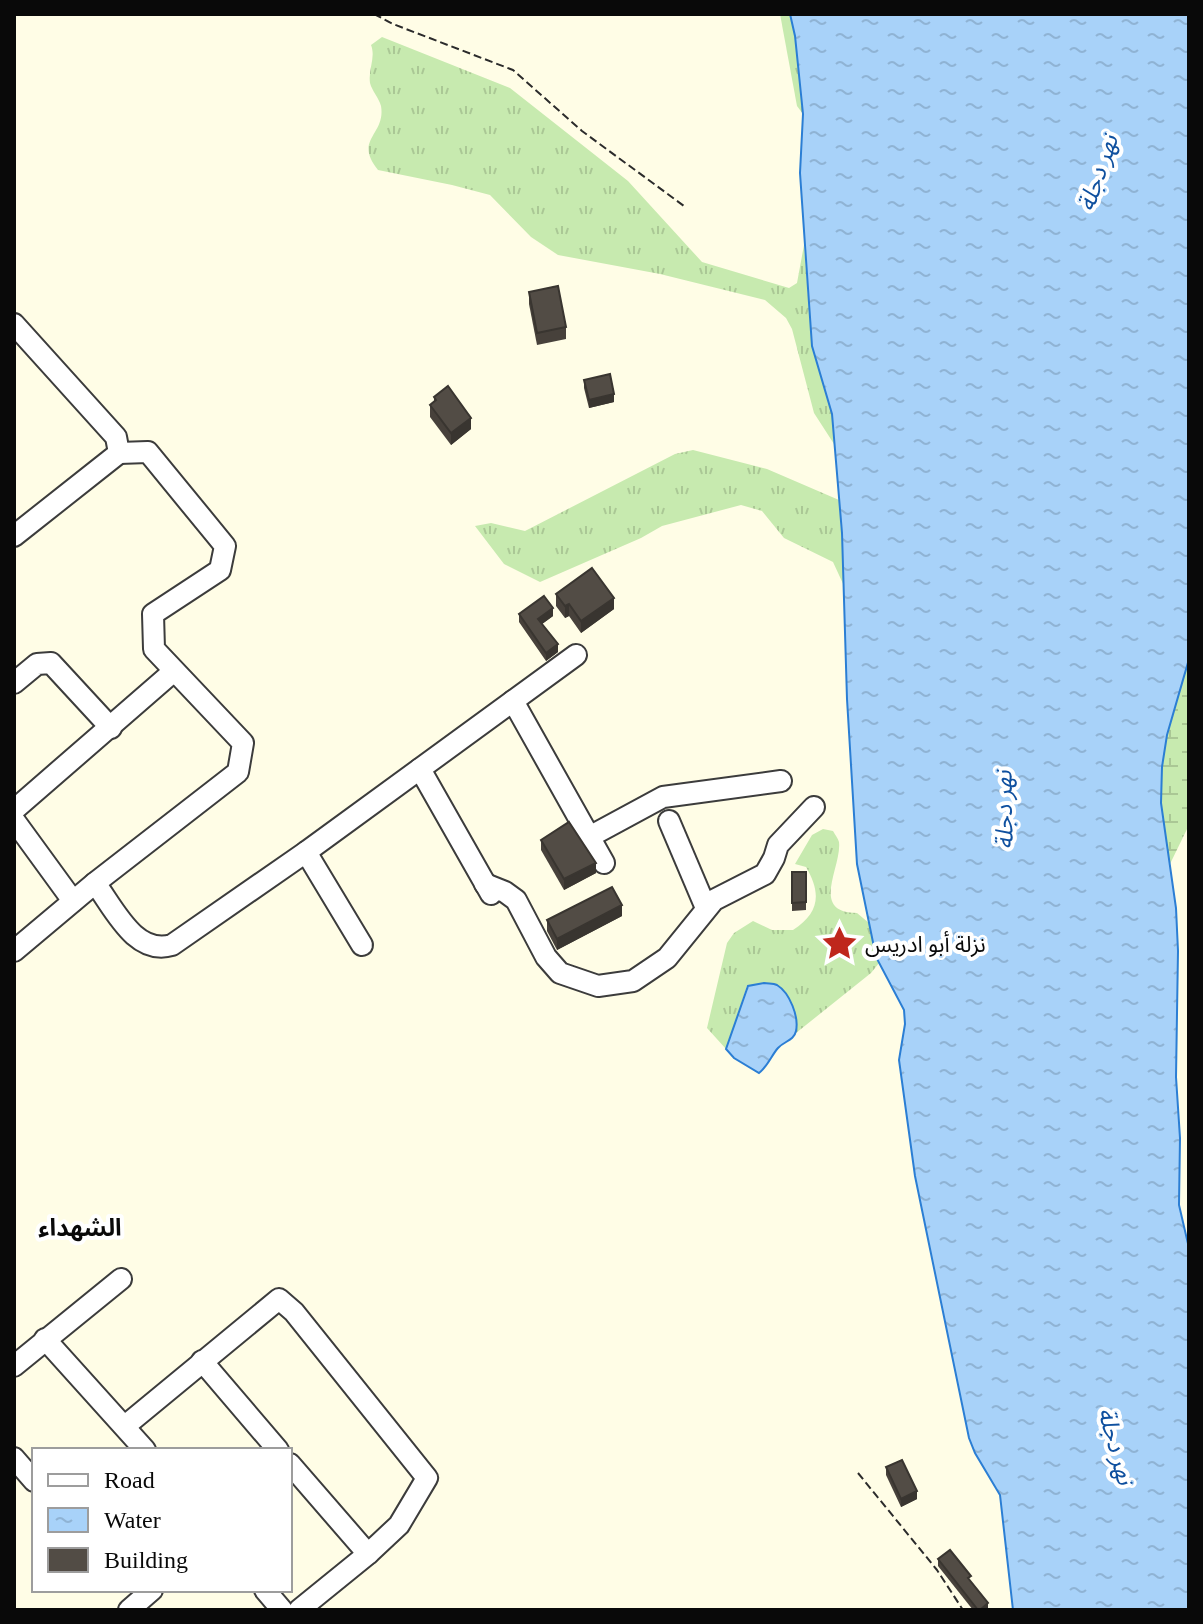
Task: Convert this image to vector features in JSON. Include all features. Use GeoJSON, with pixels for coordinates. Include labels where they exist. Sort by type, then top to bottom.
{"type":"FeatureCollection","features":[{"type":"Feature","properties":{"kind":"street"},"geometry":{"type":"LineString","coordinates":[[14,324],[116,437],[119,453]]}},
{"type":"Feature","properties":{"kind":"street"},"geometry":{"type":"LineString","coordinates":[[14,536],[119,453],[148,452],[225,546],[220,570],[153,614],[154,649],[243,743],[238,772],[95,883],[14,951]]}},
{"type":"Feature","properties":{"kind":"street"},"geometry":{"type":"LineString","coordinates":[[95,883],[139,941],[155,948],[172,945],[306,852],[576,655]]}},
{"type":"Feature","properties":{"kind":"street"},"geometry":{"type":"LineString","coordinates":[[14,683],[37,664],[51,663],[111,728]]}},
{"type":"Feature","properties":{"kind":"street"},"geometry":{"type":"LineString","coordinates":[[14,810],[174,671]]}},
{"type":"Feature","properties":{"kind":"street"},"geometry":{"type":"LineString","coordinates":[[513,701],[604,863]]}},
{"type":"Feature","properties":{"kind":"street"},"geometry":{"type":"LineString","coordinates":[[420,769],[490,892],[505,892],[516,900],[546,957],[560,973],[598,986],[633,981],[667,958],[706,908],[727,892],[765,874],[778,845],[814,807]]}},
{"type":"Feature","properties":{"kind":"street"},"geometry":{"type":"LineString","coordinates":[[589,837],[663,797],[781,781]]}},
{"type":"Feature","properties":{"kind":"street"},"geometry":{"type":"LineString","coordinates":[[14,820],[73,901]]}},
{"type":"Feature","properties":{"kind":"street"},"geometry":{"type":"LineString","coordinates":[[669,821],[706,908]]}},
{"type":"Feature","properties":{"kind":"street"},"geometry":{"type":"LineString","coordinates":[[306,852],[362,945]]}},
{"type":"Feature","properties":{"kind":"street"},"geometry":{"type":"LineString","coordinates":[[14,1366],[121,1279]]}},
{"type":"Feature","properties":{"kind":"street"},"geometry":{"type":"LineString","coordinates":[[125,1426],[279,1299],[294,1312],[427,1478],[399,1525],[299,1610]]}},
{"type":"Feature","properties":{"kind":"street"},"geometry":{"type":"LineString","coordinates":[[45,1339],[143,1448]]}},
{"type":"Feature","properties":{"kind":"street"},"geometry":{"type":"LineString","coordinates":[[202,1361],[276,1448]]}},
{"type":"Feature","properties":{"kind":"street"},"geometry":{"type":"LineString","coordinates":[[14,1458],[32,1479]]}},
{"type":"Feature","properties":{"kind":"street"},"geometry":{"type":"LineString","coordinates":[[292,1466],[368,1554]]}},
{"type":"Feature","properties":{"kind":"street"},"geometry":{"type":"LineString","coordinates":[[267,1592],[282,1610]]}},
{"type":"Feature","properties":{"kind":"path"},"geometry":{"type":"LineString","coordinates":[[374,14],[513,70],[582,131],[684,206]]}},
{"type":"Feature","properties":{"kind":"path"},"geometry":{"type":"LineString","coordinates":[[858,1473],[937,1570],[963,1610]]}},
{"type":"Feature","properties":{"kind":"green space"},"geometry":{"type":"Polygon","coordinates":[[[780,14],[790,14],[803,114],[797,106],[780,14]]]}},
{"type":"Feature","properties":{"kind":"green space"},"geometry":{"type":"Polygon","coordinates":[[[382,37],[510,88],[628,181],[702,262],[789,288],[797,283],[804,245],[812,346],[832,414],[834,444],[814,413],[792,329],[786,318],[765,300],[660,274],[558,255],[531,237],[490,195],[378,170],[371,160],[369,144],[379,124],[381,106],[370,78],[371,45],[382,37]]]}},
{"type":"Feature","properties":{"kind":"green space"},"geometry":{"type":"Polygon","coordinates":[[[693,450],[767,469],[839,500],[845,588],[833,562],[784,538],[762,511],[741,505],[662,526],[540,582],[504,564],[475,526],[491,523],[525,531],[675,454],[693,450]]]}},
{"type":"Feature","properties":{"kind":"green space"},"geometry":{"type":"Polygon","coordinates":[[[1189,659],[1189,825],[1169,866],[1160,786],[1168,730],[1189,659]]]}},
{"type":"Feature","properties":{"kind":"green space"},"geometry":{"type":"Polygon","coordinates":[[[823,829],[833,831],[839,842],[831,887],[834,905],[843,911],[857,913],[869,923],[879,963],[871,973],[796,1033],[796,1024],[747,986],[726,1049],[707,1028],[727,943],[734,933],[753,921],[772,930],[793,930],[808,917],[813,910],[816,894],[806,867],[795,864],[812,835],[823,829]]]}},
{"type":"Feature","properties":{"kind":"water","name":"نهر دجلة"},"geometry":{"type":"Polygon","coordinates":[[[790,14],[1189,14],[1189,659],[1167,735],[1161,803],[1176,908],[1179,1205],[1189,1248],[1189,1610],[1013,1610],[1000,1495],[969,1438],[915,1176],[899,1060],[904,1010],[876,957],[857,864],[847,699],[842,533],[832,414],[812,346],[800,173],[803,114],[790,14]]]}},
{"type":"Feature","properties":{"kind":"water"},"geometry":{"type":"Polygon","coordinates":[[[764,983],[777,985],[786,994],[797,1025],[793,1037],[778,1048],[759,1073],[734,1058],[726,1049],[748,986],[764,983]]]}},
{"type":"Feature","properties":{"kind":"building"},"geometry":{"type":"Polygon","coordinates":[[[558,286],[566,327],[537,333],[529,292],[558,286]]]}},
{"type":"Feature","properties":{"kind":"building"},"geometry":{"type":"Polygon","coordinates":[[[610,374],[614,394],[589,400],[584,380],[610,374]]]}},
{"type":"Feature","properties":{"kind":"building"},"geometry":{"type":"Polygon","coordinates":[[[448,386],[471,418],[451,433],[430,405],[436,400],[434,397],[448,386]]]}},
{"type":"Feature","properties":{"kind":"building"},"geometry":{"type":"Polygon","coordinates":[[[592,568],[614,598],[581,621],[569,604],[565,606],[556,594],[592,568]]]}},
{"type":"Feature","properties":{"kind":"building"},"geometry":{"type":"Polygon","coordinates":[[[544,596],[553,608],[538,619],[558,644],[546,653],[519,614],[544,596]]]}},
{"type":"Feature","properties":{"kind":"building"},"geometry":{"type":"Polygon","coordinates":[[[569,822],[596,863],[564,879],[541,840],[569,822]]]}},
{"type":"Feature","properties":{"kind":"building"},"geometry":{"type":"Polygon","coordinates":[[[792,872],[806,872],[806,902],[792,903],[792,872]]]}},
{"type":"Feature","properties":{"kind":"building"},"geometry":{"type":"Polygon","coordinates":[[[612,887],[622,905],[557,939],[547,920],[612,887]]]}},
{"type":"Feature","properties":{"kind":"building"},"geometry":{"type":"Polygon","coordinates":[[[902,1460],[917,1491],[901,1499],[886,1467],[902,1460]]]}},
{"type":"Feature","properties":{"kind":"building"},"geometry":{"type":"Polygon","coordinates":[[[950,1550],[988,1603],[980,1610],[938,1559],[950,1550]]]}},
{"type":"Feature","properties":{"kind":"place","name":"نزلة أبو ادريس"},"geometry":{"type":"Point","coordinates":[839,944]}},
{"type":"Feature","properties":{"kind":"district","name":"الشهداء"},"geometry":{"type":"Point","coordinates":[80,1228]}}]}
